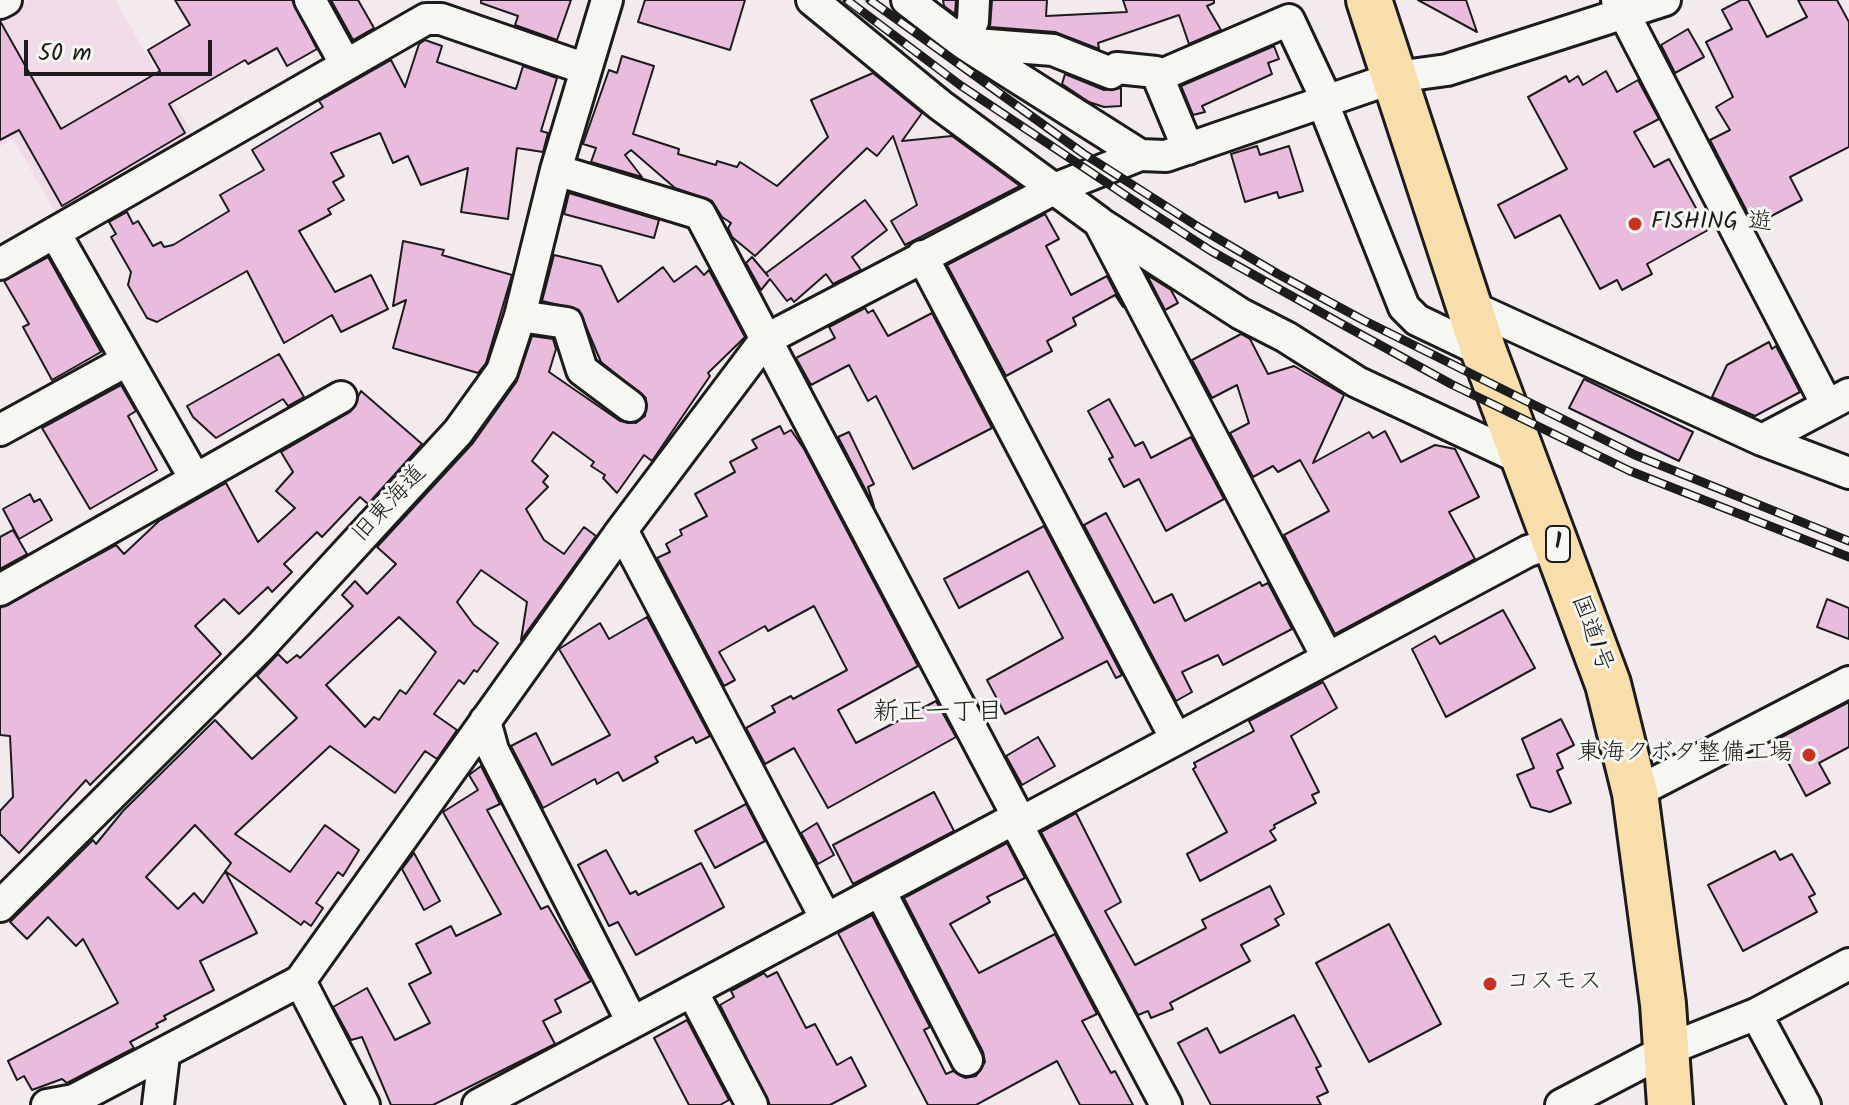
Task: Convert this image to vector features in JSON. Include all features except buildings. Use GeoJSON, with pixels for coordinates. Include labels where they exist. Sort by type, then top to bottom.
{"type":"FeatureCollection","features":[{"type":"Feature","properties":{"kind":"highway","name":"国道1号"},"geometry":{"type":"LineString","coordinates":[[1369,0],[1484,352],[1608,684],[1635,793],[1663,1004],[1670,1105]]}},
{"type":"Feature","properties":{"kind":"street"},"geometry":{"type":"LineString","coordinates":[[0,3],[6,0]]}},
{"type":"Feature","properties":{"kind":"street"},"geometry":{"type":"LineString","coordinates":[[310,0],[346,65]]}},
{"type":"Feature","properties":{"kind":"street","name":"旧東海道"},"geometry":{"type":"LineString","coordinates":[[0,906],[261,646],[458,432],[502,371],[520,316],[556,170],[607,0]]}},
{"type":"Feature","properties":{"kind":"street"},"geometry":{"type":"LineString","coordinates":[[812,0],[940,105],[1052,190],[1241,314],[1286,337],[1357,382],[1526,461]]}},
{"type":"Feature","properties":{"kind":"street"},"geometry":{"type":"LineString","coordinates":[[907,0],[963,43],[1140,155]]}},
{"type":"Feature","properties":{"kind":"street"},"geometry":{"type":"LineString","coordinates":[[963,43],[973,21],[974,0]]}},
{"type":"Feature","properties":{"kind":"street"},"geometry":{"type":"LineString","coordinates":[[47,1105],[74,1100],[300,981],[622,530],[765,340],[1052,190],[1140,155],[1166,156],[1396,77],[1447,70],[1620,7],[1665,0]]}},
{"type":"Feature","properties":{"kind":"street"},"geometry":{"type":"LineString","coordinates":[[1620,7],[1838,399],[1762,440]]}},
{"type":"Feature","properties":{"kind":"street"},"geometry":{"type":"LineString","coordinates":[[0,264],[444,10],[586,69]]}},
{"type":"Feature","properties":{"kind":"street"},"geometry":{"type":"LineString","coordinates":[[1159,76],[1281,10],[1289,20],[1325,102],[1404,307],[1417,320],[1484,352]]}},
{"type":"Feature","properties":{"kind":"street"},"geometry":{"type":"LineString","coordinates":[[963,43],[1053,50],[1111,73],[1117,68],[1156,72],[1188,149]]}},
{"type":"Feature","properties":{"kind":"street"},"geometry":{"type":"LineString","coordinates":[[556,170],[700,214],[1166,1105]]}},
{"type":"Feature","properties":{"kind":"street"},"geometry":{"type":"LineString","coordinates":[[1099,222],[1327,657]]}},
{"type":"Feature","properties":{"kind":"street"},"geometry":{"type":"LineString","coordinates":[[55,233],[195,479]]}},
{"type":"Feature","properties":{"kind":"street"},"geometry":{"type":"LineString","coordinates":[[922,256],[1176,739]]}},
{"type":"Feature","properties":{"kind":"street"},"geometry":{"type":"LineString","coordinates":[[1468,305],[1762,440],[1849,473]]}},
{"type":"Feature","properties":{"kind":"street"},"geometry":{"type":"LineString","coordinates":[[520,316],[567,323],[582,370],[630,406]]}},
{"type":"Feature","properties":{"kind":"street"},"geometry":{"type":"LineString","coordinates":[[0,430],[126,361]]}},
{"type":"Feature","properties":{"kind":"street"},"geometry":{"type":"LineString","coordinates":[[0,590],[341,397]]}},
{"type":"Feature","properties":{"kind":"street"},"geometry":{"type":"LineString","coordinates":[[622,530],[826,919]]}},
{"type":"Feature","properties":{"kind":"street"},"geometry":{"type":"LineString","coordinates":[[478,1105],[1016,819],[1029,818],[1528,551],[1557,542]]}},
{"type":"Feature","properties":{"kind":"street"},"geometry":{"type":"LineString","coordinates":[[1635,793],[1849,682]]}},
{"type":"Feature","properties":{"kind":"street"},"geometry":{"type":"LineString","coordinates":[[485,721],[493,750],[632,1022]]}},
{"type":"Feature","properties":{"kind":"street"},"geometry":{"type":"LineString","coordinates":[[880,891],[967,1060]]}},
{"type":"Feature","properties":{"kind":"street"},"geometry":{"type":"LineString","coordinates":[[1561,1105],[1664,1051],[1756,1014],[1849,964]]}},
{"type":"Feature","properties":{"kind":"street"},"geometry":{"type":"LineString","coordinates":[[300,981],[364,1105]]}},
{"type":"Feature","properties":{"kind":"street"},"geometry":{"type":"LineString","coordinates":[[692,991],[752,1105]]}},
{"type":"Feature","properties":{"kind":"street"},"geometry":{"type":"LineString","coordinates":[[1756,1014],[1805,1105]]}},
{"type":"Feature","properties":{"kind":"street"},"geometry":{"type":"LineString","coordinates":[[158,1105],[164,1055]]}},
{"type":"Feature","properties":{"kind":"shaded area"},"geometry":{"type":"Polygon","coordinates":[[[28,0],[115,0],[194,136],[57,215],[13,139],[0,146],[0,16],[28,0]]]}},
{"type":"Feature","properties":{"kind":"railway"},"geometry":{"type":"LineString","coordinates":[[847,0],[960,85],[1143,207],[1211,251],[1340,323],[1451,384],[1630,471],[1849,557]]}},
{"type":"Feature","properties":{"kind":"railway"},"geometry":{"type":"LineString","coordinates":[[870,0],[1084,154],[1278,274],[1363,320],[1635,455],[1849,541]]}},
{"type":"Feature","properties":{"kind":"place","name":"FISHING 遊"},"geometry":{"type":"Point","coordinates":[1635,224]}},
{"type":"Feature","properties":{"kind":"place","name":"東海クボタ整備工場"},"geometry":{"type":"Point","coordinates":[1809,755]}},
{"type":"Feature","properties":{"kind":"place","name":"コスモス"},"geometry":{"type":"Point","coordinates":[1490,984]}},
{"type":"Feature","properties":{"kind":"district","name":"新正一丁目"},"geometry":{"type":"Point","coordinates":[938,715]}}]}
